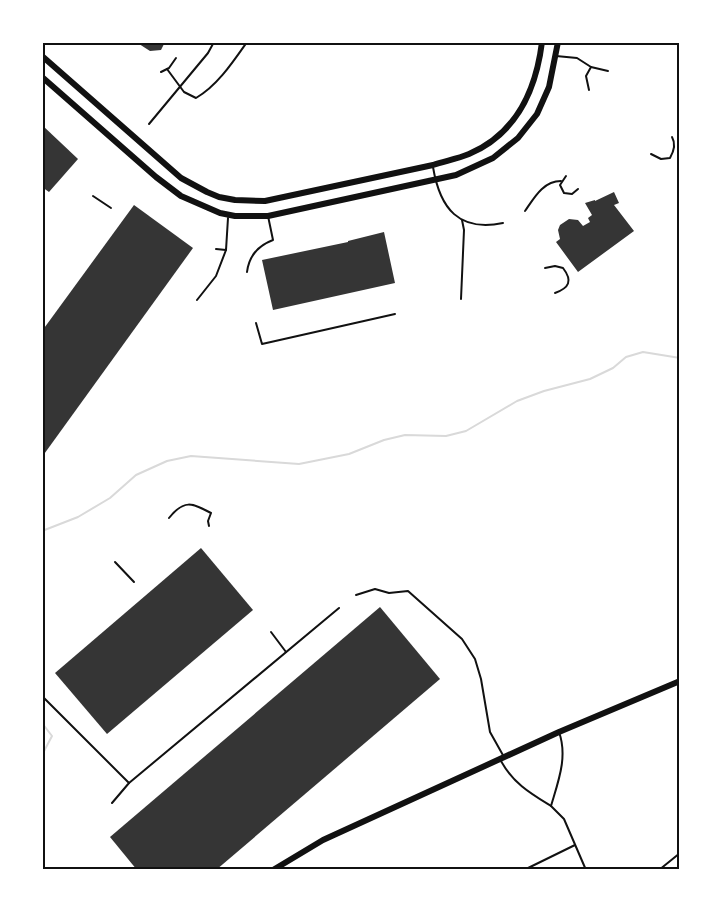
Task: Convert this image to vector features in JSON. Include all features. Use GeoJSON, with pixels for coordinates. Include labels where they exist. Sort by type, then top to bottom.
{"type":"FeatureCollection","features":[{"type":"Feature","properties":{"kind":"street"},"geometry":{"type":"LineString","coordinates":[[42,56],[181,178],[219,197],[265,201],[433,165],[471,153],[497,137],[517,115],[531,91],[542,42]]}},
{"type":"Feature","properties":{"kind":"street"},"geometry":{"type":"LineString","coordinates":[[42,77],[168,187],[195,204],[229,215],[268,216],[456,175],[482,165],[518,138],[532,121],[544,100],[558,42]]}},
{"type":"Feature","properties":{"kind":"street"},"geometry":{"type":"LineString","coordinates":[[273,870],[323,840],[559,732],[680,681]]}},
{"type":"Feature","properties":{"kind":"lane"},"geometry":{"type":"LineString","coordinates":[[149,124],[214,42]]}},
{"type":"Feature","properties":{"kind":"lane"},"geometry":{"type":"LineString","coordinates":[[167,69],[179,86],[191,97],[196,98],[230,66],[247,42]]}},
{"type":"Feature","properties":{"kind":"lane"},"geometry":{"type":"LineString","coordinates":[[556,56],[577,58],[591,67],[608,71]]}},
{"type":"Feature","properties":{"kind":"lane"},"geometry":{"type":"LineString","coordinates":[[161,72],[167,69],[176,58]]}},
{"type":"Feature","properties":{"kind":"lane"},"geometry":{"type":"LineString","coordinates":[[589,90],[586,76],[591,67]]}},
{"type":"Feature","properties":{"kind":"lane"},"geometry":{"type":"LineString","coordinates":[[651,154],[661,159],[670,158],[674,151],[675,141],[672,137]]}},
{"type":"Feature","properties":{"kind":"lane"},"geometry":{"type":"LineString","coordinates":[[433,165],[443,203],[451,212],[462,220],[481,225],[503,222]]}},
{"type":"Feature","properties":{"kind":"lane"},"geometry":{"type":"LineString","coordinates":[[525,211],[543,186],[561,181],[566,176]]}},
{"type":"Feature","properties":{"kind":"lane"},"geometry":{"type":"LineString","coordinates":[[561,181],[560,186],[564,193],[572,194],[578,189]]}},
{"type":"Feature","properties":{"kind":"lane"},"geometry":{"type":"LineString","coordinates":[[93,196],[111,208]]}},
{"type":"Feature","properties":{"kind":"lane"},"geometry":{"type":"LineString","coordinates":[[197,300],[216,276],[226,250],[229,215]]}},
{"type":"Feature","properties":{"kind":"lane"},"geometry":{"type":"LineString","coordinates":[[247,272],[249,260],[256,250],[273,240],[268,216]]}},
{"type":"Feature","properties":{"kind":"lane"},"geometry":{"type":"LineString","coordinates":[[461,299],[464,230],[462,220]]}},
{"type":"Feature","properties":{"kind":"lane"},"geometry":{"type":"LineString","coordinates":[[216,249],[226,250]]}},
{"type":"Feature","properties":{"kind":"lane"},"geometry":{"type":"LineString","coordinates":[[545,268],[555,266],[563,268],[568,275],[568,284],[564,290],[555,293]]}},
{"type":"Feature","properties":{"kind":"lane"},"geometry":{"type":"LineString","coordinates":[[256,323],[262,344],[395,314]]}},
{"type":"Feature","properties":{"kind":"lane"},"geometry":{"type":"LineString","coordinates":[[169,518],[179,506],[186,504],[211,513],[209,526]]}},
{"type":"Feature","properties":{"kind":"lane"},"geometry":{"type":"LineString","coordinates":[[115,562],[134,582]]}},
{"type":"Feature","properties":{"kind":"lane"},"geometry":{"type":"LineString","coordinates":[[356,595],[375,589],[389,592],[408,591],[462,639],[475,659],[490,732],[510,777],[551,806],[564,819],[586,870]]}},
{"type":"Feature","properties":{"kind":"lane"},"geometry":{"type":"LineString","coordinates":[[112,803],[129,783],[339,608]]}},
{"type":"Feature","properties":{"kind":"lane"},"geometry":{"type":"LineString","coordinates":[[271,632],[286,652]]}},
{"type":"Feature","properties":{"kind":"lane"},"geometry":{"type":"LineString","coordinates":[[42,696],[129,783]]}},
{"type":"Feature","properties":{"kind":"lane"},"geometry":{"type":"LineString","coordinates":[[551,806],[564,750],[559,732]]}},
{"type":"Feature","properties":{"kind":"lane"},"geometry":{"type":"LineString","coordinates":[[524,870],[575,845]]}},
{"type":"Feature","properties":{"kind":"lane"},"geometry":{"type":"LineString","coordinates":[[659,870],[680,853]]}},
{"type":"Feature","properties":{"kind":"building"},"geometry":{"type":"Polygon","coordinates":[[[136,42],[165,42],[161,50],[150,51],[136,42]]]}},
{"type":"Feature","properties":{"kind":"building"},"geometry":{"type":"Polygon","coordinates":[[[42,125],[78,159],[49,192],[42,187],[42,125]]]}},
{"type":"Feature","properties":{"kind":"building"},"geometry":{"type":"Polygon","coordinates":[[[614,192],[619,203],[614,205],[634,231],[578,272],[556,242],[560,239],[558,230],[560,225],[569,219],[578,220],[583,226],[590,222],[588,218],[592,215],[585,203],[614,192]]]}},
{"type":"Feature","properties":{"kind":"building"},"geometry":{"type":"Polygon","coordinates":[[[134,205],[193,248],[42,457],[42,331],[134,205]]]}},
{"type":"Feature","properties":{"kind":"building"},"geometry":{"type":"Polygon","coordinates":[[[384,232],[395,283],[273,310],[262,260],[384,232]]]}},
{"type":"Feature","properties":{"kind":"building"},"geometry":{"type":"Polygon","coordinates":[[[201,548],[253,610],[107,734],[55,673],[201,548]]]}},
{"type":"Feature","properties":{"kind":"building"},"geometry":{"type":"Polygon","coordinates":[[[380,607],[440,679],[216,870],[137,870],[110,837],[380,607]]]}},
{"type":"Feature","properties":{"kind":"waterway"},"geometry":{"type":"LineString","coordinates":[[42,531],[78,517],[110,498],[136,475],[167,461],[191,456],[299,464],[349,454],[384,440],[405,435],[446,436],[466,431],[517,401],[590,379],[613,368],[626,357],[643,352],[680,358]]}},
{"type":"Feature","properties":{"kind":"waterway"},"geometry":{"type":"LineString","coordinates":[[42,723],[52,736],[42,755]]}}]}
